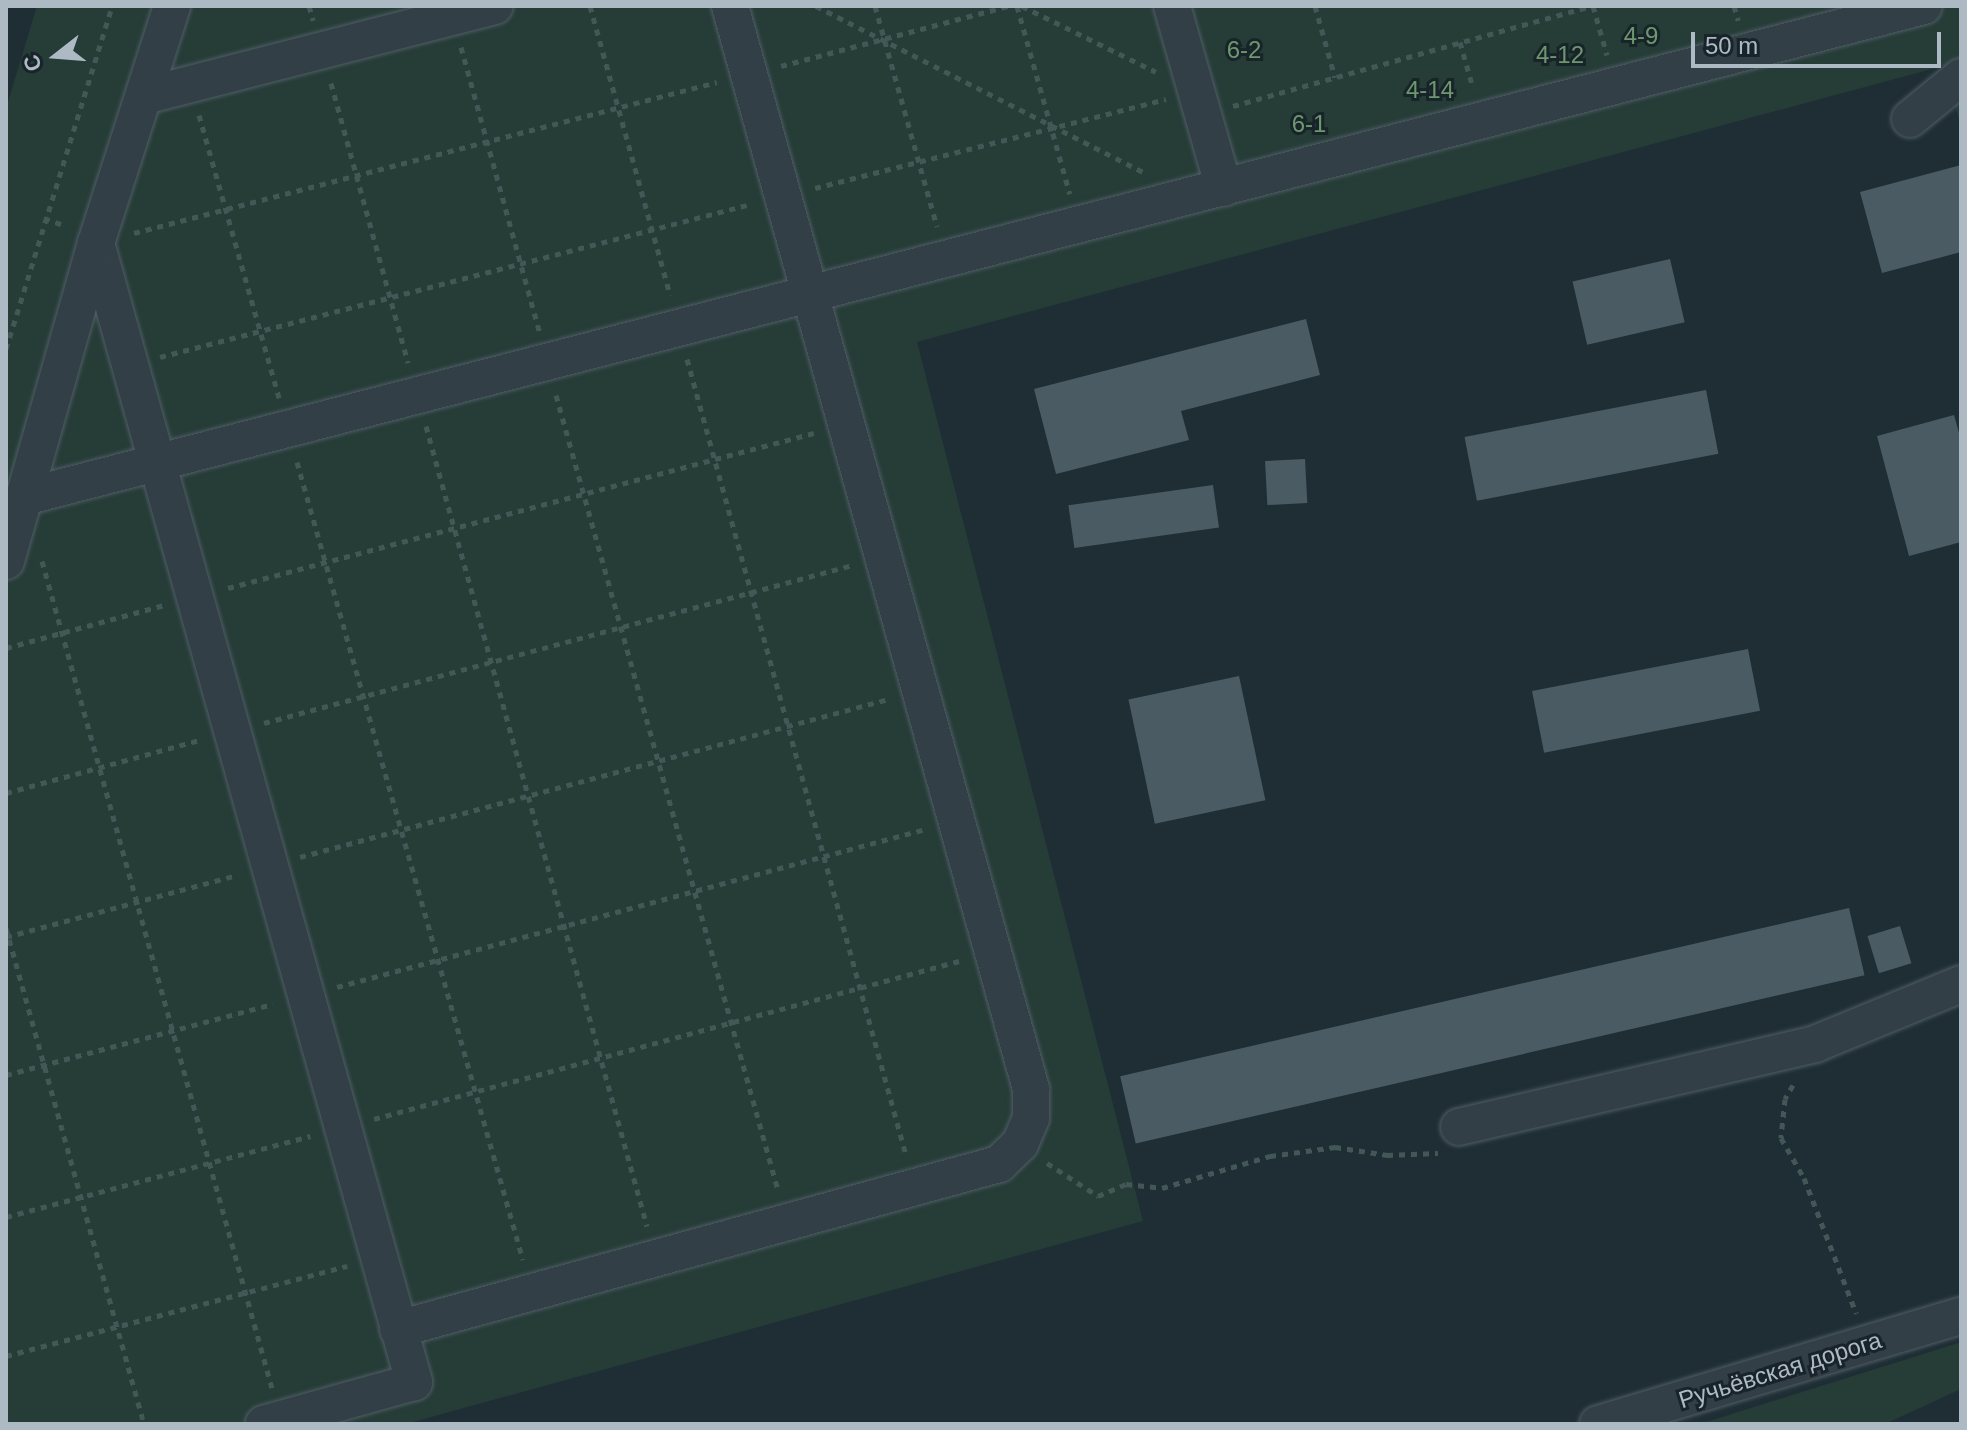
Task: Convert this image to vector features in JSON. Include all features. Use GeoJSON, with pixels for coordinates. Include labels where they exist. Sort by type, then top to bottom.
{"type":"FeatureCollection","features":[{"type":"Feature","properties":{"kind":"street"},"geometry":{"type":"LineString","coordinates":[[24,559],[24,497],[96,243],[172,6]]}},
{"type":"Feature","properties":{"kind":"street"},"geometry":{"type":"LineString","coordinates":[[144,96],[495,6]]}},
{"type":"Feature","properties":{"kind":"street"},"geometry":{"type":"LineString","coordinates":[[398,1329],[999,1164],[1020,1144],[1031,1118],[1031,1089],[730,6]]}},
{"type":"Feature","properties":{"kind":"street"},"geometry":{"type":"LineString","coordinates":[[1172,6],[1199,103],[1208,192]]}},
{"type":"Feature","properties":{"kind":"street"},"geometry":{"type":"LineString","coordinates":[[24,497],[1924,6]]}},
{"type":"Feature","properties":{"kind":"street"},"geometry":{"type":"LineString","coordinates":[[1910,119],[1961,77]]}},
{"type":"Feature","properties":{"kind":"street"},"geometry":{"type":"LineString","coordinates":[[96,243],[414,1382],[273,1422]]}},
{"type":"Feature","properties":{"kind":"street"},"geometry":{"type":"LineString","coordinates":[[1459,1127],[1815,1044],[1961,984]]}},
{"type":"Feature","properties":{"kind":"street","name":"Ручьёвская дорога"},"geometry":{"type":"LineString","coordinates":[[1598,1424],[1961,1316]]}},
{"type":"Feature","properties":{"kind":"path"},"geometry":{"type":"LineString","coordinates":[[6,349],[112,6]]}},
{"type":"Feature","properties":{"kind":"path"},"geometry":{"type":"LineString","coordinates":[[309,6],[656,1258]]}},
{"type":"Feature","properties":{"kind":"path"},"geometry":{"type":"LineString","coordinates":[[590,6],[915,1187]]}},
{"type":"Feature","properties":{"kind":"path"},"geometry":{"type":"LineString","coordinates":[[816,6],[1052,127],[1208,192]]}},
{"type":"Feature","properties":{"kind":"path"},"geometry":{"type":"LineString","coordinates":[[875,6],[946,258]]}},
{"type":"Feature","properties":{"kind":"path"},"geometry":{"type":"LineString","coordinates":[[96,243],[1008,6]]}},
{"type":"Feature","properties":{"kind":"path"},"geometry":{"type":"LineString","coordinates":[[1020,6],[1199,103]]}},
{"type":"Feature","properties":{"kind":"path"},"geometry":{"type":"LineString","coordinates":[[1020,6],[1078,226]]}},
{"type":"Feature","properties":{"kind":"path"},"geometry":{"type":"LineString","coordinates":[[1315,6],[1335,77]]}},
{"type":"Feature","properties":{"kind":"path"},"geometry":{"type":"LineString","coordinates":[[128,365],[1052,127],[1335,77],[1592,6],[1615,86]]}},
{"type":"Feature","properties":{"kind":"path"},"geometry":{"type":"LineString","coordinates":[[452,17],[787,1222]]}},
{"type":"Feature","properties":{"kind":"path"},"geometry":{"type":"LineString","coordinates":[[1460,42],[1483,121]]}},
{"type":"Feature","properties":{"kind":"path"},"geometry":{"type":"LineString","coordinates":[[190,85],[532,1292]]}},
{"type":"Feature","properties":{"kind":"path"},"geometry":{"type":"LineString","coordinates":[[6,648],[846,425]]}},
{"type":"Feature","properties":{"kind":"path"},"geometry":{"type":"LineString","coordinates":[[6,793],[885,557]]}},
{"type":"Feature","properties":{"kind":"path"},"geometry":{"type":"LineString","coordinates":[[24,559],[63,633],[245,1293],[273,1422]]}},
{"type":"Feature","properties":{"kind":"path"},"geometry":{"type":"LineString","coordinates":[[7,937],[922,690]]}},
{"type":"Feature","properties":{"kind":"path"},"geometry":{"type":"LineString","coordinates":[[6,1075],[957,820]]}},
{"type":"Feature","properties":{"kind":"path"},"geometry":{"type":"LineString","coordinates":[[6,928],[144,1424]]}},
{"type":"Feature","properties":{"kind":"path"},"geometry":{"type":"LineString","coordinates":[[6,1217],[993,952]]}},
{"type":"Feature","properties":{"kind":"path"},"geometry":{"type":"LineString","coordinates":[[1815,1044],[1785,1099],[1781,1138],[1814,1203],[1867,1344]]}},
{"type":"Feature","properties":{"kind":"path"},"geometry":{"type":"LineString","coordinates":[[1020,1144],[1098,1196],[1126,1184],[1162,1188],[1270,1156],[1335,1147],[1415,1157],[1440,1152],[1459,1127]]}},
{"type":"Feature","properties":{"kind":"path"},"geometry":{"type":"LineString","coordinates":[[6,1356],[379,1258]]}},
{"type":"Feature","properties":{"kind":"green space"},"geometry":{"type":"Polygon","coordinates":[[[37,6],[1961,6],[1961,126],[1943,66],[917,342],[1143,1221],[406,1424],[6,1424],[6,108],[37,6]]]}},
{"type":"Feature","properties":{"kind":"green space"},"geometry":{"type":"Polygon","coordinates":[[[1961,1342],[1961,1389],[1885,1424],[1700,1424],[1961,1342]]]}},
{"type":"Feature","properties":{"kind":"building"},"geometry":{"type":"Polygon","coordinates":[[[1961,165],[1961,252],[1882,273],[1860,192],[1961,165]]]}},
{"type":"Feature","properties":{"kind":"building"},"geometry":{"type":"Polygon","coordinates":[[[1670,259],[1685,322],[1587,345],[1573,281],[1670,259]]]}},
{"type":"Feature","properties":{"kind":"building"},"geometry":{"type":"Polygon","coordinates":[[[1306,319],[1320,375],[1181,411],[1189,440],[1056,474],[1034,389],[1306,319]]]}},
{"type":"Feature","properties":{"kind":"building"},"geometry":{"type":"Polygon","coordinates":[[[1706,390],[1718,454],[1477,501],[1465,437],[1706,390]]]}},
{"type":"Feature","properties":{"kind":"building"},"geometry":{"type":"Polygon","coordinates":[[[1954,415],[1961,440],[1961,542],[1909,556],[1877,436],[1954,415]]]}},
{"type":"Feature","properties":{"kind":"building"},"geometry":{"type":"Polygon","coordinates":[[[1305,459],[1307,503],[1267,505],[1265,461],[1305,459]]]}},
{"type":"Feature","properties":{"kind":"building"},"geometry":{"type":"Polygon","coordinates":[[[1213,485],[1219,528],[1074,548],[1068,505],[1213,485]]]}},
{"type":"Feature","properties":{"kind":"building"},"geometry":{"type":"Polygon","coordinates":[[[1748,649],[1760,711],[1544,753],[1532,691],[1748,649]]]}},
{"type":"Feature","properties":{"kind":"building"},"geometry":{"type":"Polygon","coordinates":[[[1239,676],[1265,800],[1155,824],[1128,699],[1239,676]]]}},
{"type":"Feature","properties":{"kind":"building"},"geometry":{"type":"Polygon","coordinates":[[[1849,908],[1865,975],[1136,1143],[1120,1076],[1849,908]]]}},
{"type":"Feature","properties":{"kind":"building"},"geometry":{"type":"Polygon","coordinates":[[[1900,926],[1911,963],[1879,973],[1867,936],[1900,926]]]}},
{"type":"Feature","properties":{"kind":"park label","name":"4-9"},"geometry":{"type":"Point","coordinates":[1641,36]}},
{"type":"Feature","properties":{"kind":"park label","name":"6-2"},"geometry":{"type":"Point","coordinates":[1244,50]}},
{"type":"Feature","properties":{"kind":"park label","name":"4-12"},"geometry":{"type":"Point","coordinates":[1560,55]}},
{"type":"Feature","properties":{"kind":"park label","name":"4-14"},"geometry":{"type":"Point","coordinates":[1430,90]}},
{"type":"Feature","properties":{"kind":"park label","name":"6-1"},"geometry":{"type":"Point","coordinates":[1309,124]}}]}
